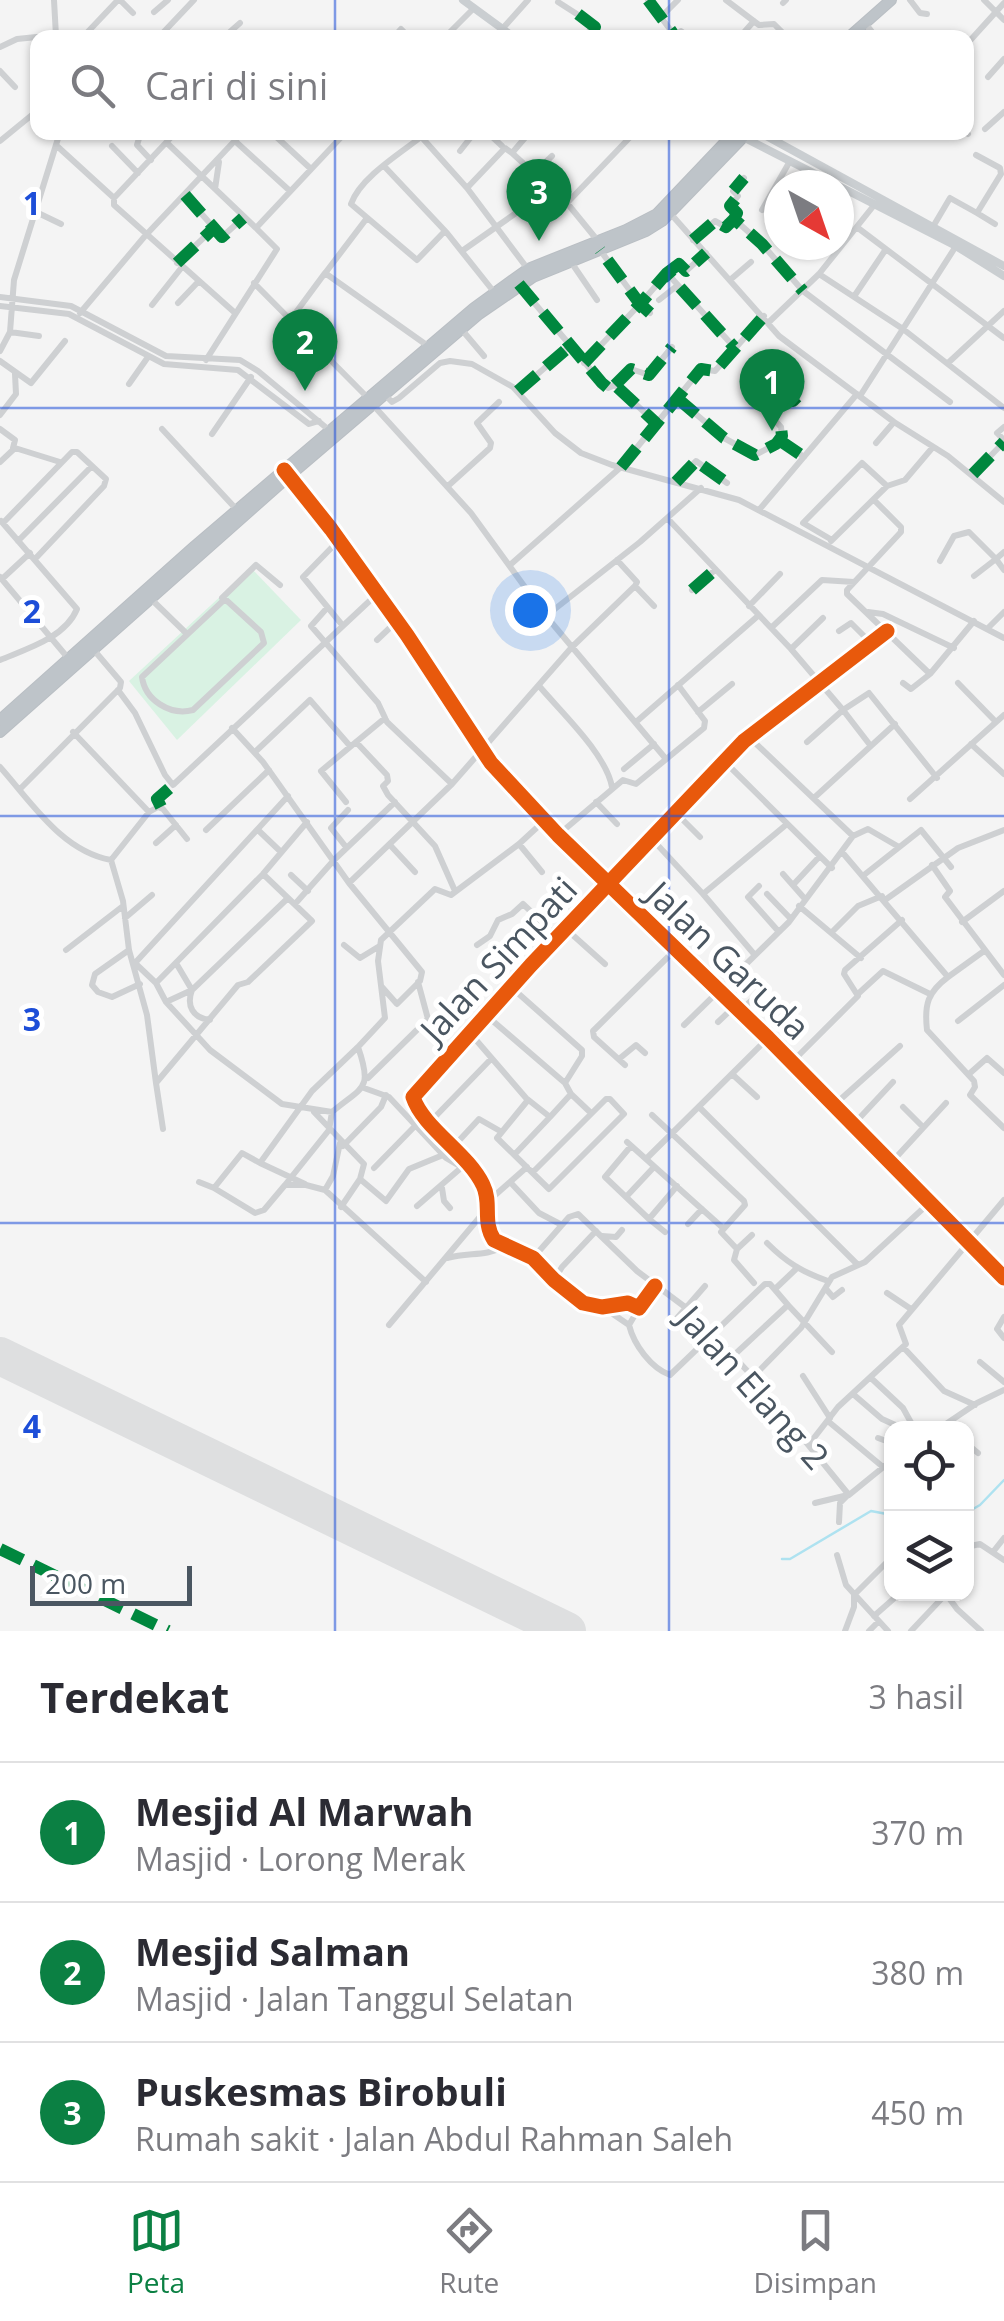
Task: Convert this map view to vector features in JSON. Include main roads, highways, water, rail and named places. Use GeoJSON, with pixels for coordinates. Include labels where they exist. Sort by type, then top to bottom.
{"type":"FeatureCollection","features":[{"type":"Feature","properties":{"kind":"highway"},"geometry":{"type":"LineString","coordinates":[[857,30],[891,0]]}},
{"type":"Feature","properties":{"kind":"highway"},"geometry":{"type":"LineString","coordinates":[[0,732],[69,660],[412,365],[519,284],[571,262],[657,214],[732,140]]}},
{"type":"Feature","properties":{"kind":"highway"},"geometry":{"type":"LineString","coordinates":[[0,720],[93,648],[238,511],[287,473],[329,430],[384,394],[428,346],[494,292],[528,270],[646,230],[670,213],[733,140]]}},
{"type":"Feature","properties":{"kind":"main road"},"geometry":{"type":"LineString","coordinates":[[464,0],[505,30]]}},
{"type":"Feature","properties":{"kind":"main road"},"geometry":{"type":"LineString","coordinates":[[752,140],[956,246],[1004,266]]}},
{"type":"Feature","properties":{"kind":"main road"},"geometry":{"type":"LineString","coordinates":[[774,140],[934,226],[986,259],[1004,276]]}},
{"type":"Feature","properties":{"kind":"waterway"},"geometry":{"type":"LineString","coordinates":[[970,1511],[1004,1480]]}},
{"type":"Feature","properties":{"kind":"waterway"},"geometry":{"type":"LineString","coordinates":[[782,1559],[790,1559],[871,1511],[884,1513]]}},
{"type":"Feature","properties":{"kind":"place","name":"Puskesmas Birobuli"},"geometry":{"type":"Point","coordinates":[539,241]}},
{"type":"Feature","properties":{"kind":"place","name":"Mesjid Salman"},"geometry":{"type":"Point","coordinates":[305,391]}},
{"type":"Feature","properties":{"kind":"place","name":"Mesjid Al Marwah"},"geometry":{"type":"Point","coordinates":[772,431]}}]}
